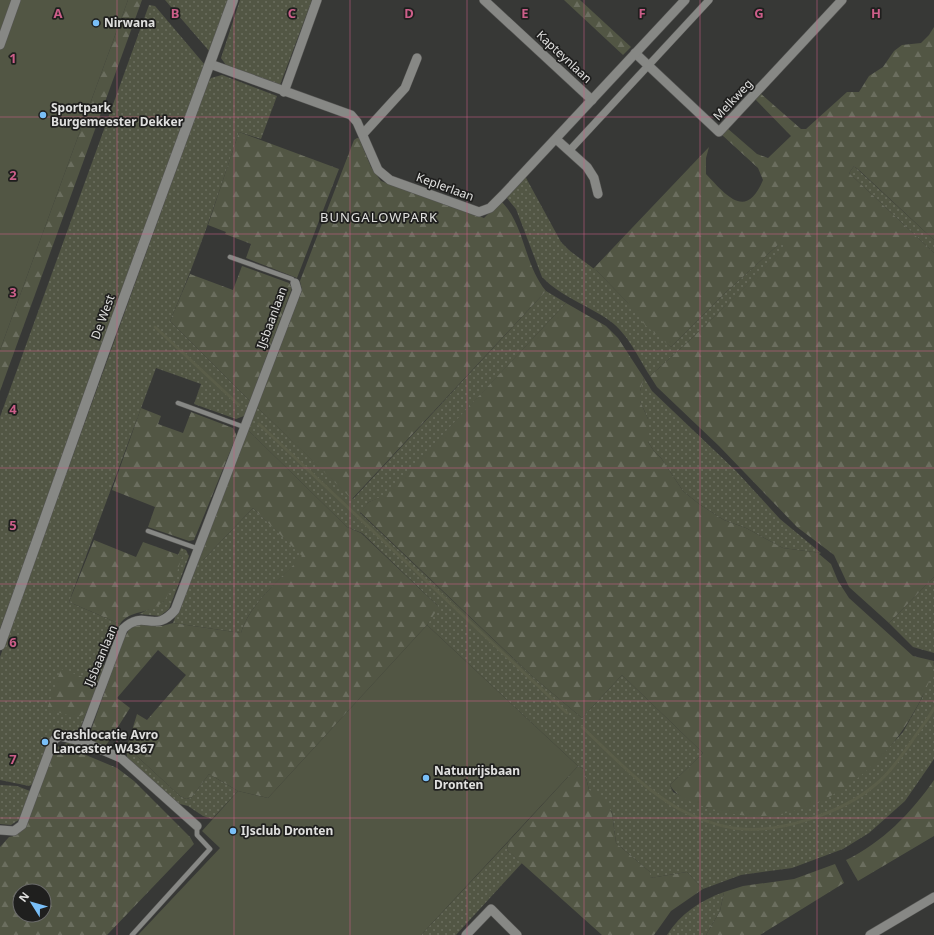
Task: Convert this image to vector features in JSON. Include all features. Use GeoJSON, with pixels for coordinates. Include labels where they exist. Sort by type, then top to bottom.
{"type":"FeatureCollection","features":[{"type":"Feature","properties":{"kind":"main road","name":"De West"},"geometry":{"type":"LineString","coordinates":[[0,645],[103,355],[233,0]]}},
{"type":"Feature","properties":{"kind":"street"},"geometry":{"type":"LineString","coordinates":[[0,44],[16,0]]}},
{"type":"Feature","properties":{"kind":"street"},"geometry":{"type":"LineString","coordinates":[[284,92],[317,0]]}},
{"type":"Feature","properties":{"kind":"street","name":"Kapteynlaan"},"geometry":{"type":"LineString","coordinates":[[484,0],[592,100]]}},
{"type":"Feature","properties":{"kind":"street","name":"Keplerlaan"},"geometry":{"type":"LineString","coordinates":[[210,64],[351,115],[357,122],[363,134],[378,170],[390,180],[479,212],[490,208],[556,139],[684,0]]}},
{"type":"Feature","properties":{"kind":"street"},"geometry":{"type":"LineString","coordinates":[[569,150],[709,0]]}},
{"type":"Feature","properties":{"kind":"street","name":"Melkweg"},"geometry":{"type":"LineString","coordinates":[[635,53],[719,132],[842,0]]}},
{"type":"Feature","properties":{"kind":"street"},"geometry":{"type":"LineString","coordinates":[[363,134],[405,88],[417,58]]}},
{"type":"Feature","properties":{"kind":"street"},"geometry":{"type":"LineString","coordinates":[[556,139],[587,167],[594,178],[598,194]]}},
{"type":"Feature","properties":{"kind":"street","name":"IJsbaanlaan"},"geometry":{"type":"LineString","coordinates":[[81,741],[123,629],[130,622],[140,620],[160,622],[168,618],[175,610],[297,290],[296,283]]}},
{"type":"Feature","properties":{"kind":"street"},"geometry":{"type":"LineString","coordinates":[[0,830],[14,831],[22,825],[55,739],[64,736],[81,741],[121,758],[129,763],[196,826]]}},
{"type":"Feature","properties":{"kind":"street"},"geometry":{"type":"LineString","coordinates":[[870,935],[934,897]]}},
{"type":"Feature","properties":{"kind":"street"},"geometry":{"type":"LineString","coordinates":[[466,935],[491,909],[517,935]]}},
{"type":"Feature","properties":{"kind":"lane","name":"IJsbaanlaan"},"geometry":{"type":"LineString","coordinates":[[230,257],[292,279],[296,283]]}},
{"type":"Feature","properties":{"kind":"lane"},"geometry":{"type":"LineString","coordinates":[[178,403],[244,428]]}},
{"type":"Feature","properties":{"kind":"lane"},"geometry":{"type":"LineString","coordinates":[[148,531],[199,549]]}},
{"type":"Feature","properties":{"kind":"lane"},"geometry":{"type":"LineString","coordinates":[[132,935],[210,849],[196,835],[196,826]]}},
{"type":"Feature","properties":{"kind":"green space","name":"Sportpark Burgemeester Dekker"},"geometry":{"type":"Polygon","coordinates":[[[0,0],[128,0],[0,350],[0,0]]]}},
{"type":"Feature","properties":{"kind":"green space"},"geometry":{"type":"Polygon","coordinates":[[[128,0],[142,0],[0,391],[0,350],[128,0]]]}},
{"type":"Feature","properties":{"kind":"green space"},"geometry":{"type":"Polygon","coordinates":[[[165,0],[228,0],[210,52],[165,0]]]}},
{"type":"Feature","properties":{"kind":"green space"},"geometry":{"type":"Polygon","coordinates":[[[240,0],[312,0],[280,85],[228,68],[221,58],[240,0]]]}},
{"type":"Feature","properties":{"kind":"green space"},"geometry":{"type":"Polygon","coordinates":[[[564,0],[580,0],[631,47],[623,55],[564,0]]]}},
{"type":"Feature","properties":{"kind":"green space"},"geometry":{"type":"Polygon","coordinates":[[[149,5],[155,6],[205,65],[0,629],[0,417],[149,5]]]}},
{"type":"Feature","properties":{"kind":"green space"},"geometry":{"type":"Polygon","coordinates":[[[934,27],[934,240],[854,166],[849,173],[934,253],[934,577],[889,623],[849,587],[834,555],[797,527],[719,446],[657,387],[650,376],[689,341],[788,245],[778,245],[725,293],[671,347],[645,325],[627,302],[597,271],[593,269],[709,147],[706,158],[706,174],[728,196],[743,202],[750,199],[763,180],[758,168],[721,134],[727,128],[757,154],[768,158],[791,136],[755,99],[760,93],[801,129],[806,129],[847,92],[859,92],[869,76],[883,67],[894,51],[902,45],[921,43],[934,27]]]}},
{"type":"Feature","properties":{"kind":"green space"},"geometry":{"type":"Polygon","coordinates":[[[222,75],[277,96],[261,139],[239,132],[198,251],[170,321],[250,401],[244,416],[236,419],[194,404],[201,384],[156,368],[69,602],[120,624],[111,648],[105,651],[100,651],[98,658],[104,663],[104,668],[80,729],[70,733],[59,730],[52,734],[33,784],[29,786],[0,780],[0,657],[208,82],[211,78],[222,75]]]}},
{"type":"Feature","properties":{"kind":"green space"},"geometry":{"type":"Polygon","coordinates":[[[239,132],[339,169],[297,278],[246,258],[251,244],[225,234],[226,232],[208,225],[239,132]]]}},
{"type":"Feature","properties":{"kind":"green space"},"geometry":{"type":"Polygon","coordinates":[[[359,138],[371,167],[381,181],[484,218],[501,201],[515,222],[533,269],[546,291],[352,499],[257,407],[302,290],[300,281],[354,140],[359,138]]]}},
{"type":"Feature","properties":{"kind":"green space"},"geometry":{"type":"Polygon","coordinates":[[[854,166],[934,240],[934,253],[849,173],[854,166]]]}},
{"type":"Feature","properties":{"kind":"green space"},"geometry":{"type":"Polygon","coordinates":[[[525,176],[561,242],[570,251],[597,271],[671,347],[725,293],[778,245],[789,245],[689,341],[650,376],[632,346],[616,326],[602,315],[558,290],[542,277],[516,209],[506,197],[525,176]]]}},
{"type":"Feature","properties":{"kind":"green space"},"geometry":{"type":"Polygon","coordinates":[[[242,266],[289,283],[292,288],[250,401],[170,321],[190,274],[233,290],[242,266]]]}},
{"type":"Feature","properties":{"kind":"green space"},"geometry":{"type":"Polygon","coordinates":[[[546,291],[566,303],[387,495],[369,502],[360,513],[532,676],[582,718],[622,675],[703,753],[670,785],[673,792],[708,808],[877,760],[903,732],[922,698],[934,663],[934,759],[905,801],[869,833],[843,849],[792,868],[741,875],[703,889],[687,872],[650,878],[650,872],[616,843],[612,812],[589,790],[584,769],[578,766],[427,625],[438,606],[362,533],[347,527],[248,430],[257,407],[353,499],[546,291]]]}},
{"type":"Feature","properties":{"kind":"green space"},"geometry":{"type":"Polygon","coordinates":[[[566,303],[606,326],[618,338],[644,378],[640,391],[640,401],[648,419],[648,442],[661,458],[683,491],[699,504],[724,520],[746,528],[783,548],[821,553],[819,554],[831,564],[838,581],[849,598],[913,656],[934,661],[926,690],[919,704],[897,738],[880,758],[860,776],[839,791],[816,803],[791,812],[766,816],[728,813],[703,806],[684,798],[673,790],[670,785],[703,753],[622,675],[582,718],[532,676],[360,512],[369,502],[387,494],[566,303]]]}},
{"type":"Feature","properties":{"kind":"green space"},"geometry":{"type":"Polygon","coordinates":[[[644,378],[652,391],[736,471],[780,519],[821,553],[783,548],[746,528],[724,520],[699,504],[683,491],[661,458],[648,442],[648,419],[640,401],[640,391],[644,378]]]}},
{"type":"Feature","properties":{"kind":"green space"},"geometry":{"type":"Polygon","coordinates":[[[141,408],[161,416],[158,424],[183,433],[191,412],[233,428],[236,434],[194,540],[189,541],[148,527],[155,507],[112,490],[141,408]]]}},
{"type":"Feature","properties":{"kind":"green space"},"geometry":{"type":"Polygon","coordinates":[[[248,430],[347,527],[361,533],[439,607],[427,625],[268,798],[238,791],[209,774],[191,798],[186,799],[180,796],[127,747],[137,714],[147,720],[186,675],[158,650],[117,698],[130,708],[105,747],[92,741],[89,736],[123,640],[130,628],[137,624],[162,626],[173,623],[241,633],[251,612],[276,582],[302,556],[253,508],[203,560],[197,560],[248,430]]]}},
{"type":"Feature","properties":{"kind":"green space"},"geometry":{"type":"Polygon","coordinates":[[[253,508],[303,556],[267,592],[251,612],[241,633],[173,623],[197,560],[203,560],[253,508]]]}},
{"type":"Feature","properties":{"kind":"green space"},"geometry":{"type":"Polygon","coordinates":[[[94,540],[136,557],[143,542],[182,556],[177,574],[163,602],[152,609],[129,616],[120,624],[69,602],[94,540]]]}},
{"type":"Feature","properties":{"kind":"green space"},"geometry":{"type":"Polygon","coordinates":[[[181,548],[186,550],[189,556],[169,609],[160,616],[139,614],[163,602],[182,556],[178,555],[181,548]]]}},
{"type":"Feature","properties":{"kind":"green space"},"geometry":{"type":"Polygon","coordinates":[[[934,577],[934,653],[913,647],[889,623],[934,577]]]}},
{"type":"Feature","properties":{"kind":"green space","name":"Natuurijsbaan Dronten"},"geometry":{"type":"Polygon","coordinates":[[[427,625],[578,766],[421,935],[138,935],[220,848],[202,831],[238,791],[268,798],[427,625]]]}},
{"type":"Feature","properties":{"kind":"green space"},"geometry":{"type":"Polygon","coordinates":[[[61,669],[99,683],[87,712],[82,715],[70,715],[47,709],[61,669]]]}},
{"type":"Feature","properties":{"kind":"green space"},"geometry":{"type":"Polygon","coordinates":[[[69,742],[83,747],[81,753],[117,768],[134,781],[190,837],[194,844],[107,935],[0,935],[0,847],[9,837],[14,836],[24,829],[55,748],[69,742]]]}},
{"type":"Feature","properties":{"kind":"green space"},"geometry":{"type":"Polygon","coordinates":[[[127,747],[180,796],[186,799],[191,798],[209,774],[238,791],[212,819],[203,816],[188,806],[176,803],[127,758],[127,747]]]}},
{"type":"Feature","properties":{"kind":"green space"},"geometry":{"type":"Polygon","coordinates":[[[578,766],[584,769],[589,790],[600,793],[612,813],[616,843],[650,872],[650,878],[687,872],[703,889],[671,911],[654,935],[602,935],[507,850],[508,842],[578,766]]]}},
{"type":"Feature","properties":{"kind":"green space"},"geometry":{"type":"Polygon","coordinates":[[[934,780],[934,836],[858,881],[846,860],[872,845],[895,826],[916,804],[934,780]]]}},
{"type":"Feature","properties":{"kind":"green space"},"geometry":{"type":"Polygon","coordinates":[[[0,785],[17,786],[30,791],[20,819],[11,825],[0,824],[0,785]]]}},
{"type":"Feature","properties":{"kind":"green space"},"geometry":{"type":"Polygon","coordinates":[[[508,842],[507,850],[522,863],[456,935],[421,935],[508,842]]]}},
{"type":"Feature","properties":{"kind":"green space"},"geometry":{"type":"Polygon","coordinates":[[[835,864],[844,883],[760,935],[706,935],[720,911],[724,892],[743,886],[794,879],[835,864]]]}},
{"type":"Feature","properties":{"kind":"green space"},"geometry":{"type":"Polygon","coordinates":[[[724,892],[720,911],[706,935],[667,935],[672,927],[685,914],[707,899],[724,892]]]}},
{"type":"Feature","properties":{"kind":"waterway"},"geometry":{"type":"LineString","coordinates":[[155,327],[239,405]]}},
{"type":"Feature","properties":{"kind":"waterway"},"geometry":{"type":"LineString","coordinates":[[259,424],[567,713]]}},
{"type":"Feature","properties":{"kind":"waterway"},"geometry":{"type":"LineString","coordinates":[[582,727],[640,781],[665,801],[679,809],[699,818],[733,828],[769,828],[789,825],[827,813],[845,805],[875,785],[890,770],[934,708]]}},
{"type":"Feature","properties":{"kind":"place","name":"Nirwana"},"geometry":{"type":"Point","coordinates":[96,23]}},
{"type":"Feature","properties":{"kind":"place","name":"Sportpark Burgemeester Dekker"},"geometry":{"type":"Point","coordinates":[43,115]}},
{"type":"Feature","properties":{"kind":"place","name":"Crashlocatie Avro Lancaster W4367"},"geometry":{"type":"Point","coordinates":[45,742]}},
{"type":"Feature","properties":{"kind":"place","name":"Natuurijsbaan Dronten"},"geometry":{"type":"Point","coordinates":[426,778]}},
{"type":"Feature","properties":{"kind":"place","name":"IJsclub Dronten"},"geometry":{"type":"Point","coordinates":[233,831]}},
{"type":"Feature","properties":{"kind":"district","name":"BUNGALOWPARK"},"geometry":{"type":"Point","coordinates":[379,217]}}]}
